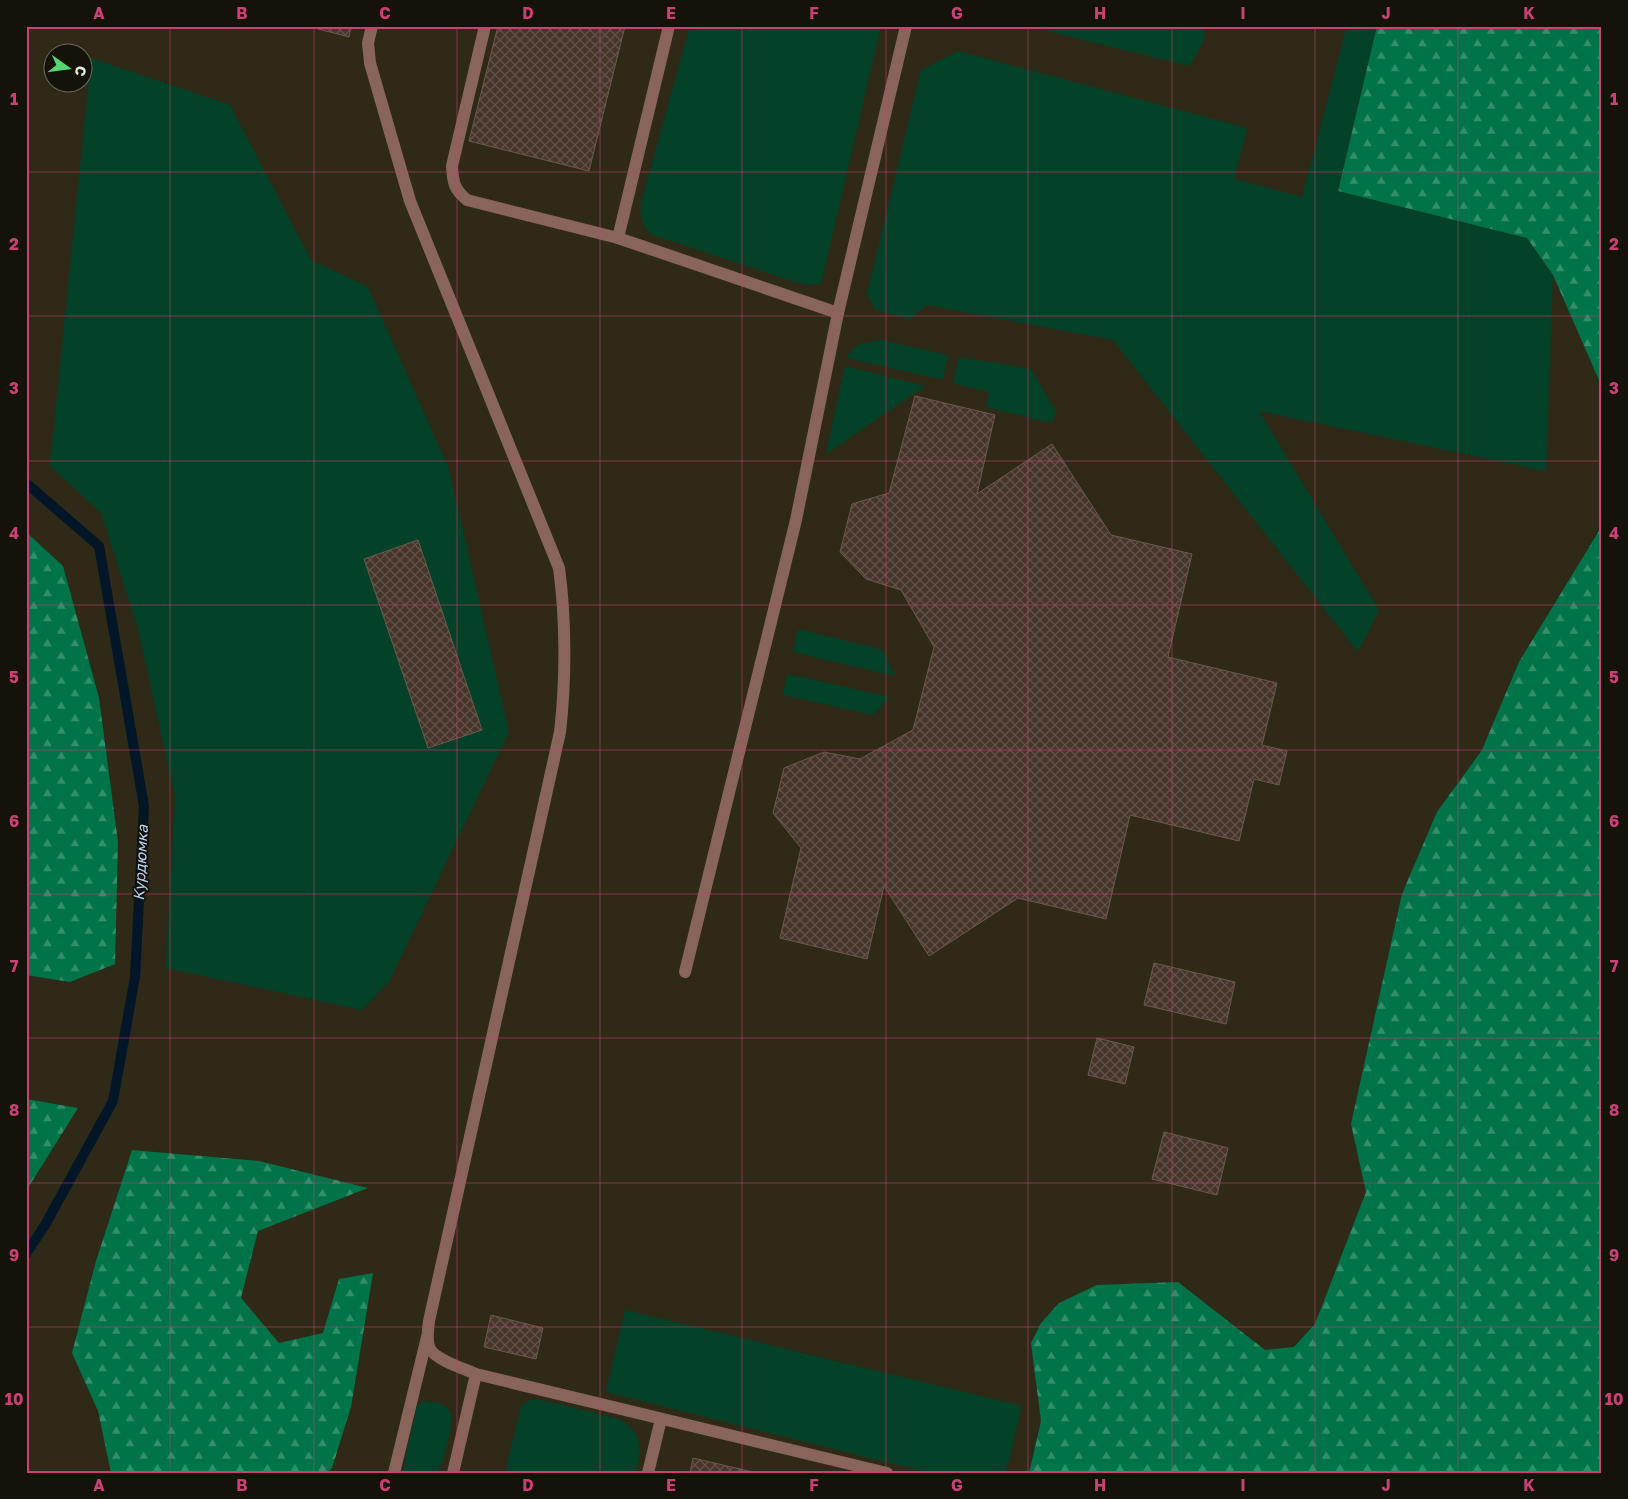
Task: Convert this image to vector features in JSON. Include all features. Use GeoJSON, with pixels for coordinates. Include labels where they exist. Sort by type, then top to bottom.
{"type":"FeatureCollection","features":[{"type":"Feature","properties":{"kind":"lane"},"geometry":{"type":"LineString","coordinates":[[372,26],[368,43],[370,63],[410,201],[560,568],[563,599],[563,706],[560,732],[428,1335],[394,1473]]}},
{"type":"Feature","properties":{"kind":"lane"},"geometry":{"type":"LineString","coordinates":[[485,26],[452,166],[453,181],[458,192],[468,200],[618,238],[838,313]]}},
{"type":"Feature","properties":{"kind":"lane"},"geometry":{"type":"LineString","coordinates":[[618,238],[669,26]]}},
{"type":"Feature","properties":{"kind":"lane"},"geometry":{"type":"LineString","coordinates":[[685,972],[796,520],[838,313],[906,26]]}},
{"type":"Feature","properties":{"kind":"lane"},"geometry":{"type":"LineString","coordinates":[[428,1335],[430,1349],[438,1357],[476,1374],[887,1473]]}},
{"type":"Feature","properties":{"kind":"lane"},"geometry":{"type":"LineString","coordinates":[[453,1473],[476,1374]]}},
{"type":"Feature","properties":{"kind":"lane"},"geometry":{"type":"LineString","coordinates":[[648,1473],[661,1419]]}},
{"type":"Feature","properties":{"kind":"green space"},"geometry":{"type":"Polygon","coordinates":[[[690,26],[881,26],[821,284],[808,285],[792,281],[650,234],[645,227],[641,216],[641,203],[690,26]]]}},
{"type":"Feature","properties":{"kind":"green space"},"geometry":{"type":"Polygon","coordinates":[[[1027,26],[1202,26],[1205,38],[1190,66],[1027,26]]]}},
{"type":"Feature","properties":{"kind":"green space"},"geometry":{"type":"Polygon","coordinates":[[[1347,26],[1377,26],[1338,190],[1527,238],[1553,275],[1546,471],[1259,411],[1379,610],[1358,652],[1113,340],[927,305],[910,319],[876,310],[867,294],[921,70],[958,51],[1247,128],[1234,179],[1302,197],[1347,26]]]}},
{"type":"Feature","properties":{"kind":"green space"},"geometry":{"type":"Polygon","coordinates":[[[1377,26],[1602,26],[1602,387],[1553,275],[1527,238],[1338,191],[1377,26]]]}},
{"type":"Feature","properties":{"kind":"green space"},"geometry":{"type":"Polygon","coordinates":[[[92,58],[230,105],[311,260],[368,287],[449,469],[509,732],[389,982],[362,1010],[166,968],[175,797],[138,629],[101,513],[50,466],[88,92],[92,92],[92,58]]]}},
{"type":"Feature","properties":{"kind":"green space"},"geometry":{"type":"Polygon","coordinates":[[[881,340],[948,355],[943,380],[847,358],[852,349],[865,343],[881,340]]]}},
{"type":"Feature","properties":{"kind":"green space"},"geometry":{"type":"Polygon","coordinates":[[[959,357],[1031,369],[1056,412],[1052,423],[986,407],[989,392],[953,383],[959,357]]]}},
{"type":"Feature","properties":{"kind":"green space"},"geometry":{"type":"Polygon","coordinates":[[[845,366],[925,386],[826,454],[845,366]]]}},
{"type":"Feature","properties":{"kind":"green space"},"geometry":{"type":"Polygon","coordinates":[[[1602,526],[1602,1473],[1029,1473],[1041,1421],[1031,1343],[1041,1323],[1059,1303],[1097,1285],[1178,1282],[1265,1350],[1294,1347],[1315,1324],[1366,1192],[1351,1124],[1402,894],[1437,812],[1482,750],[1519,662],[1602,526]]]}},
{"type":"Feature","properties":{"kind":"green space"},"geometry":{"type":"Polygon","coordinates":[[[26,532],[63,566],[99,698],[118,842],[115,964],[70,982],[26,975],[26,532]]]}},
{"type":"Feature","properties":{"kind":"green space"},"geometry":{"type":"Polygon","coordinates":[[[798,629],[883,650],[895,676],[793,652],[798,629]]]}},
{"type":"Feature","properties":{"kind":"green space"},"geometry":{"type":"Polygon","coordinates":[[[787,674],[890,697],[873,715],[783,695],[787,674]]]}},
{"type":"Feature","properties":{"kind":"green space"},"geometry":{"type":"Polygon","coordinates":[[[26,1099],[78,1108],[26,1191],[26,1099]]]}},
{"type":"Feature","properties":{"kind":"green space"},"geometry":{"type":"Polygon","coordinates":[[[132,1150],[259,1161],[368,1188],[258,1231],[241,1298],[279,1343],[323,1333],[339,1279],[373,1273],[351,1407],[332,1468],[327,1473],[111,1473],[98,1411],[72,1353],[96,1261],[132,1150]]]}},
{"type":"Feature","properties":{"kind":"green space"},"geometry":{"type":"Polygon","coordinates":[[[625,1310],[1022,1406],[1006,1473],[930,1473],[606,1392],[625,1310]]]}},
{"type":"Feature","properties":{"kind":"green space"},"geometry":{"type":"Polygon","coordinates":[[[530,1400],[541,1400],[619,1419],[627,1424],[637,1436],[639,1442],[636,1473],[505,1473],[521,1406],[530,1400]]]}},
{"type":"Feature","properties":{"kind":"green space"},"geometry":{"type":"Polygon","coordinates":[[[425,1401],[445,1406],[450,1411],[451,1416],[448,1441],[439,1473],[402,1473],[417,1406],[425,1401]]]}},
{"type":"Feature","properties":{"kind":"building"},"geometry":{"type":"Polygon","coordinates":[[[307,26],[351,26],[349,37],[307,26]]]}},
{"type":"Feature","properties":{"kind":"building"},"geometry":{"type":"Polygon","coordinates":[[[498,26],[625,26],[589,171],[469,141],[498,26]]]}},
{"type":"Feature","properties":{"kind":"building"},"geometry":{"type":"Polygon","coordinates":[[[915,396],[995,415],[977,494],[1052,444],[1111,535],[1192,554],[1168,657],[1277,683],[1262,745],[1287,751],[1279,785],[1254,779],[1239,841],[1130,815],[1106,919],[1018,898],[929,956],[884,886],[867,959],[780,938],[801,848],[773,813],[784,768],[824,752],[860,759],[913,730],[934,647],[901,590],[866,579],[840,552],[852,504],[889,493],[915,396]]]}},
{"type":"Feature","properties":{"kind":"building"},"geometry":{"type":"Polygon","coordinates":[[[418,540],[482,730],[428,748],[364,559],[418,540]]]}},
{"type":"Feature","properties":{"kind":"building"},"geometry":{"type":"Polygon","coordinates":[[[1154,963],[1235,982],[1226,1024],[1144,1005],[1154,963]]]}},
{"type":"Feature","properties":{"kind":"building"},"geometry":{"type":"Polygon","coordinates":[[[1097,1038],[1134,1047],[1125,1084],[1088,1075],[1097,1038]]]}},
{"type":"Feature","properties":{"kind":"building"},"geometry":{"type":"Polygon","coordinates":[[[1164,1132],[1228,1148],[1217,1195],[1152,1179],[1164,1132]]]}},
{"type":"Feature","properties":{"kind":"building"},"geometry":{"type":"Polygon","coordinates":[[[491,1315],[543,1328],[536,1359],[484,1347],[491,1315]]]}},
{"type":"Feature","properties":{"kind":"building"},"geometry":{"type":"Polygon","coordinates":[[[693,1458],[757,1473],[690,1473],[693,1458]]]}},
{"type":"Feature","properties":{"kind":"waterway","name":"Курдюмка"},"geometry":{"type":"LineString","coordinates":[[26,483],[99,546],[144,806],[135,977],[113,1101],[45,1225],[26,1254]]}}]}
